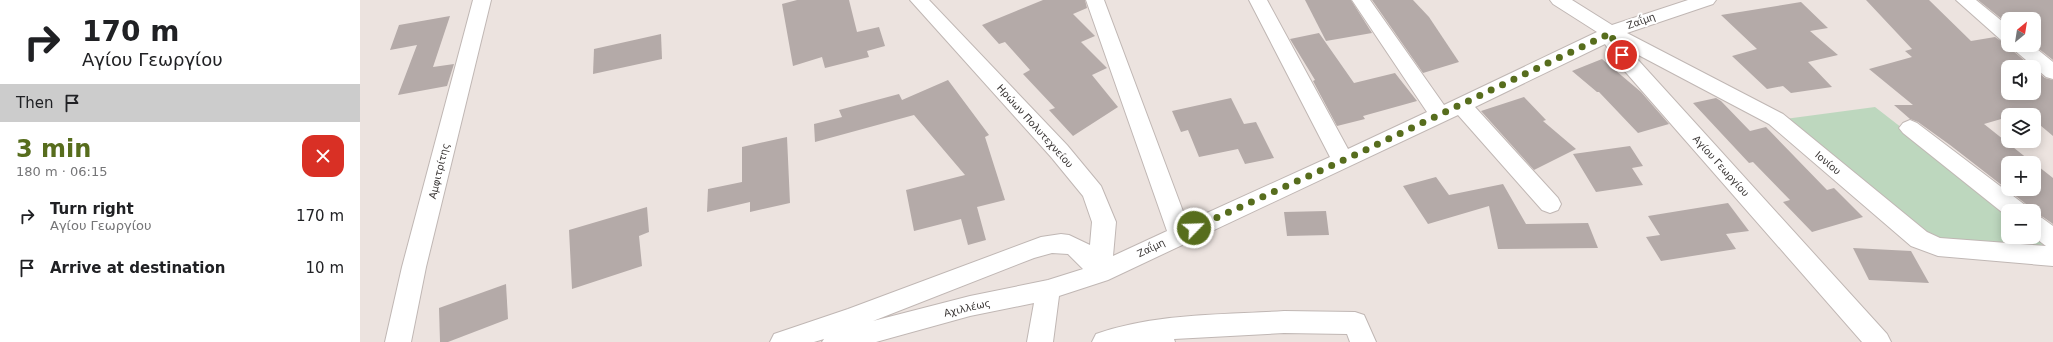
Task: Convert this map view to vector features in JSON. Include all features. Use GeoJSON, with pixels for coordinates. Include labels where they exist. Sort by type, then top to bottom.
{"type":"FeatureCollection","features":[{"type":"Feature","properties":{"kind":"street","name":"Αμφιτρίτης"},"geometry":{"type":"LineString","coordinates":[[398,342],[414,267],[482,0]]}},
{"type":"Feature","properties":{"kind":"street","name":"Ηρώων Πολυτεχνείου"},"geometry":{"type":"LineString","coordinates":[[919,0],[1059,152],[1093,192],[1101,210],[1104,222],[1099,273]]}},
{"type":"Feature","properties":{"kind":"street"},"geometry":{"type":"LineString","coordinates":[[1095,0],[1180,234]]}},
{"type":"Feature","properties":{"kind":"street"},"geometry":{"type":"LineString","coordinates":[[1258,0],[1343,160]]}},
{"type":"Feature","properties":{"kind":"street"},"geometry":{"type":"LineString","coordinates":[[1361,0],[1440,115]]}},
{"type":"Feature","properties":{"kind":"street"},"geometry":{"type":"LineString","coordinates":[[1559,0],[1611,33]]}},
{"type":"Feature","properties":{"kind":"street","name":"Ζαΐμη"},"geometry":{"type":"LineString","coordinates":[[1099,273],[1180,234],[1440,115],[1611,33],[1646,18],[1707,0]]}},
{"type":"Feature","properties":{"kind":"street"},"geometry":{"type":"LineString","coordinates":[[1965,0],[2001,30]]}},
{"type":"Feature","properties":{"kind":"street","name":"Ιονίου"},"geometry":{"type":"LineString","coordinates":[[1611,33],[1776,119],[1919,240],[1938,247],[2053,256]]}},
{"type":"Feature","properties":{"kind":"street","name":"Αγίου Γεωργίου"},"geometry":{"type":"LineString","coordinates":[[1611,33],[1614,43],[1622,55],[1878,342]]}},
{"type":"Feature","properties":{"kind":"street"},"geometry":{"type":"LineString","coordinates":[[2029,52],[2053,72]]}},
{"type":"Feature","properties":{"kind":"street"},"geometry":{"type":"LineString","coordinates":[[1461,105],[1550,204]]}},
{"type":"Feature","properties":{"kind":"street"},"geometry":{"type":"LineString","coordinates":[[1910,128],[2008,204]]}},
{"type":"Feature","properties":{"kind":"street"},"geometry":{"type":"LineString","coordinates":[[2041,230],[2053,239]]}},
{"type":"Feature","properties":{"kind":"street"},"geometry":{"type":"LineString","coordinates":[[783,342],[855,317],[1028,250],[1053,243],[1068,243],[1076,246],[1088,257],[1099,273]]}},
{"type":"Feature","properties":{"kind":"street","name":"Αχιλλέως"},"geometry":{"type":"LineString","coordinates":[[835,342],[970,306],[1048,290],[1099,273]]}},
{"type":"Feature","properties":{"kind":"street"},"geometry":{"type":"LineString","coordinates":[[1040,342],[1048,290]]}},
{"type":"Feature","properties":{"kind":"street"},"geometry":{"type":"LineString","coordinates":[[1105,342],[1131,334],[1160,336],[1276,322],[1359,333]]}},
{"type":"Feature","properties":{"kind":"green space"},"geometry":{"type":"Polygon","coordinates":[[[1875,107],[2001,205],[2001,244],[2041,244],[2041,241],[2053,248],[1942,240],[1927,235],[1785,119],[1875,107]]]}},
{"type":"Feature","properties":{"kind":"building"},"geometry":{"type":"Polygon","coordinates":[[[797,0],[849,0],[857,32],[879,27],[885,46],[867,51],[869,57],[825,68],[822,57],[793,66],[782,4],[797,0]]]}},
{"type":"Feature","properties":{"kind":"building"},"geometry":{"type":"Polygon","coordinates":[[[1043,0],[1085,0],[1087,8],[1073,14],[1095,36],[1081,42],[1107,68],[1092,75],[1118,107],[1073,136],[1049,110],[1055,108],[1023,74],[1030,70],[1005,42],[999,44],[982,25],[1043,0]]]}},
{"type":"Feature","properties":{"kind":"building"},"geometry":{"type":"Polygon","coordinates":[[[1305,0],[1351,0],[1372,33],[1326,41],[1305,0]]]}},
{"type":"Feature","properties":{"kind":"building"},"geometry":{"type":"Polygon","coordinates":[[[1372,0],[1413,0],[1429,17],[1459,62],[1423,73],[1372,0]]]}},
{"type":"Feature","properties":{"kind":"building"},"geometry":{"type":"Polygon","coordinates":[[[1866,0],[1929,0],[1971,41],[1995,37],[2001,41],[2001,52],[2014,52],[2024,60],[2001,60],[2001,100],[2041,100],[2041,75],[2045,78],[2053,80],[2053,136],[2041,126],[2041,108],[2001,108],[2001,119],[1984,124],[2001,138],[2001,148],[2014,148],[2024,156],[2001,156],[2001,185],[1950,145],[1918,122],[1910,119],[1894,105],[1913,105],[1869,69],[1912,57],[1905,51],[1912,49],[1866,0]]]}},
{"type":"Feature","properties":{"kind":"building"},"geometry":{"type":"Polygon","coordinates":[[[1978,0],[2053,0],[2053,60],[2041,51],[2041,12],[2001,12],[2001,18],[1978,0]]]}},
{"type":"Feature","properties":{"kind":"building"},"geometry":{"type":"Polygon","coordinates":[[[1801,2],[1828,28],[1810,31],[1838,55],[1808,62],[1832,87],[1791,93],[1783,86],[1767,89],[1732,56],[1757,49],[1721,15],[1801,2]]]}},
{"type":"Feature","properties":{"kind":"building"},"geometry":{"type":"Polygon","coordinates":[[[450,16],[433,67],[454,64],[447,86],[398,95],[417,45],[390,50],[399,25],[450,16]]]}},
{"type":"Feature","properties":{"kind":"building"},"geometry":{"type":"Polygon","coordinates":[[[1319,33],[1354,83],[1395,73],[1417,101],[1363,116],[1365,119],[1337,126],[1313,81],[1315,80],[1290,39],[1319,33]]]}},
{"type":"Feature","properties":{"kind":"building"},"geometry":{"type":"Polygon","coordinates":[[[661,34],[662,59],[593,74],[594,49],[661,34]]]}},
{"type":"Feature","properties":{"kind":"building"},"geometry":{"type":"Polygon","coordinates":[[[1602,59],[1641,92],[1669,124],[1638,133],[1599,92],[1597,92],[1572,71],[1602,59]]]}},
{"type":"Feature","properties":{"kind":"building"},"geometry":{"type":"Polygon","coordinates":[[[948,80],[989,135],[985,137],[1005,200],[977,207],[986,240],[968,245],[961,219],[914,231],[906,190],[965,175],[914,115],[815,142],[814,124],[842,117],[839,110],[899,94],[902,100],[948,80]]]}},
{"type":"Feature","properties":{"kind":"building"},"geometry":{"type":"Polygon","coordinates":[[[1524,97],[1546,120],[1543,121],[1576,149],[1534,170],[1481,111],[1524,97]]]}},
{"type":"Feature","properties":{"kind":"building"},"geometry":{"type":"Polygon","coordinates":[[[1231,98],[1244,124],[1256,122],[1274,158],[1245,164],[1238,149],[1199,157],[1188,130],[1181,132],[1172,111],[1231,98]]]}},
{"type":"Feature","properties":{"kind":"building"},"geometry":{"type":"Polygon","coordinates":[[[1716,98],[1721,101],[1750,131],[1766,127],[1827,190],[1834,188],[1863,217],[1812,232],[1783,202],[1790,200],[1753,162],[1749,163],[1693,103],[1716,98]]]}},
{"type":"Feature","properties":{"kind":"building"},"geometry":{"type":"Polygon","coordinates":[[[787,137],[790,203],[750,212],[750,202],[707,212],[708,189],[742,182],[742,147],[787,137]]]}},
{"type":"Feature","properties":{"kind":"building"},"geometry":{"type":"Polygon","coordinates":[[[1630,146],[1643,166],[1632,168],[1643,185],[1596,192],[1573,154],[1630,146]]]}},
{"type":"Feature","properties":{"kind":"building"},"geometry":{"type":"Polygon","coordinates":[[[2041,169],[2053,178],[2053,224],[2041,216],[2041,204],[2026,204],[2016,196],[2041,196],[2041,169]]]}},
{"type":"Feature","properties":{"kind":"building"},"geometry":{"type":"Polygon","coordinates":[[[1436,177],[1449,195],[1503,184],[1526,224],[1588,223],[1598,248],[1498,249],[1489,206],[1428,224],[1403,186],[1436,177]]]}},
{"type":"Feature","properties":{"kind":"building"},"geometry":{"type":"Polygon","coordinates":[[[1728,203],[1749,231],[1726,234],[1736,249],[1661,261],[1646,237],[1660,235],[1648,216],[1728,203]]]}},
{"type":"Feature","properties":{"kind":"building"},"geometry":{"type":"Polygon","coordinates":[[[647,207],[649,232],[639,236],[642,266],[572,289],[569,230],[647,207]]]}},
{"type":"Feature","properties":{"kind":"building"},"geometry":{"type":"Polygon","coordinates":[[[1326,211],[1329,235],[1287,236],[1284,212],[1326,211]]]}},
{"type":"Feature","properties":{"kind":"building"},"geometry":{"type":"Polygon","coordinates":[[[1853,248],[1911,251],[1929,283],[1869,280],[1853,248]]]}},
{"type":"Feature","properties":{"kind":"building"},"geometry":{"type":"Polygon","coordinates":[[[506,284],[508,319],[448,342],[440,342],[439,308],[506,284]]]}},
{"type":"Feature","properties":{"kind":"route"},"geometry":{"type":"LineString","coordinates":[[1194,228],[1357,154],[1611,33],[1614,43],[1622,55]]}}]}
